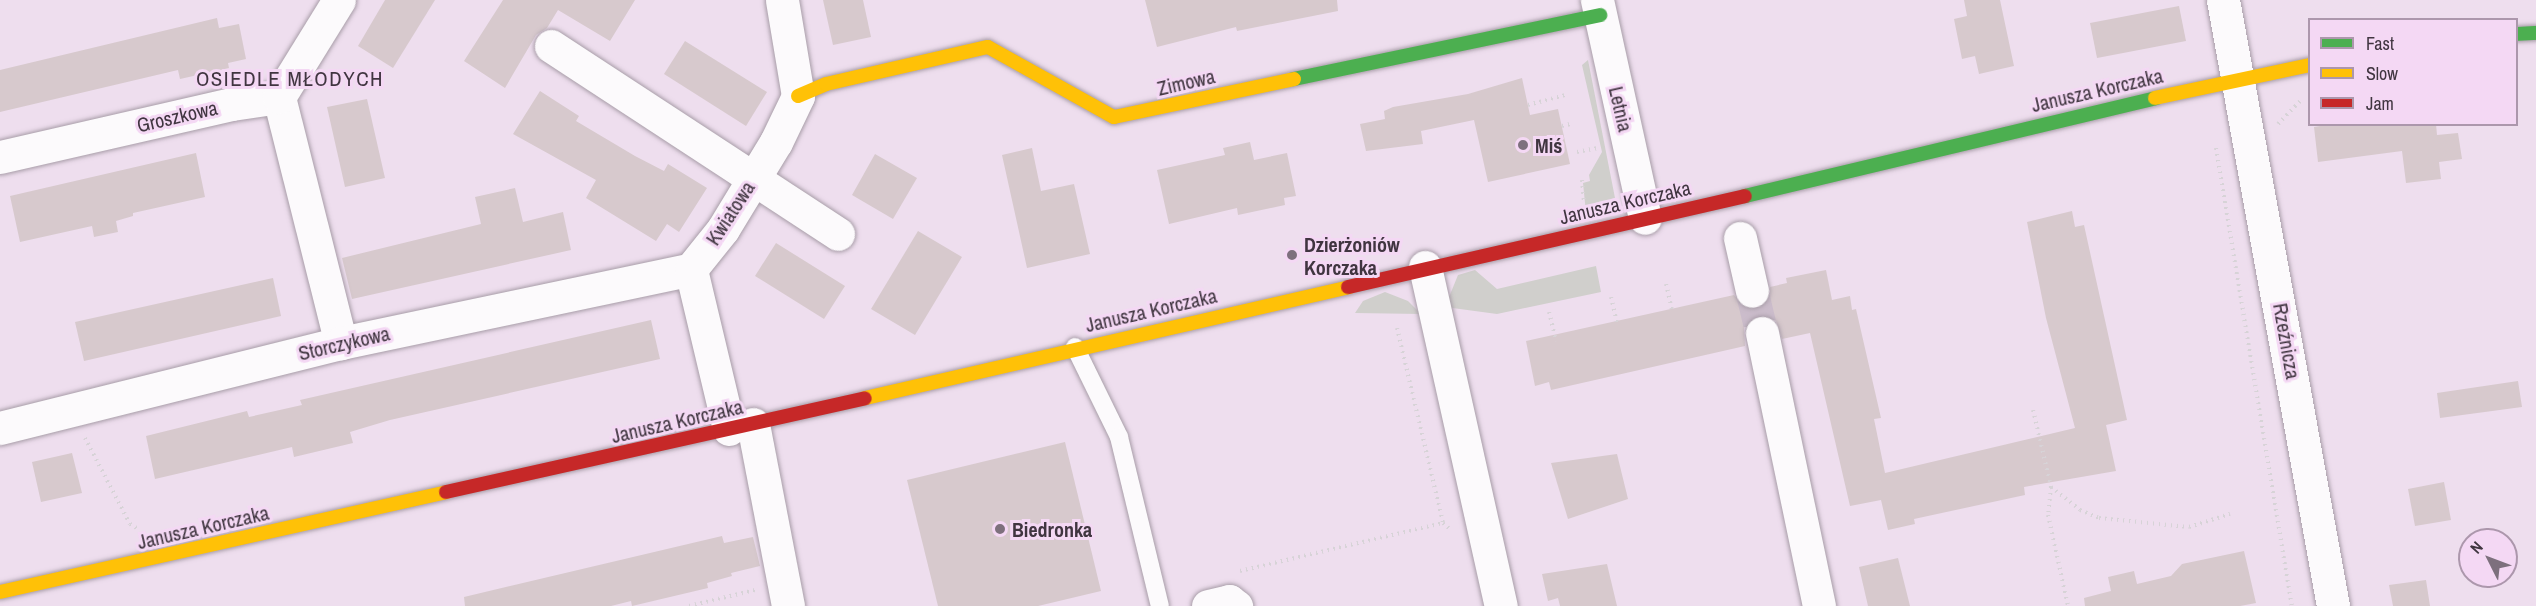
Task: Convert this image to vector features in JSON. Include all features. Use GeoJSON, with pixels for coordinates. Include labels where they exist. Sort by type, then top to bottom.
{"type":"FeatureCollection","features":[{"type":"Feature","properties":{"kind":"street"},"geometry":{"type":"LineString","coordinates":[[339,0],[279,97],[341,343]]}},
{"type":"Feature","properties":{"kind":"street"},"geometry":{"type":"LineString","coordinates":[[782,0],[798,96]]}},
{"type":"Feature","properties":{"kind":"street","name":"Rzeźnicza"},"geometry":{"type":"LineString","coordinates":[[2223,0],[2240,77],[2333,606]]}},
{"type":"Feature","properties":{"kind":"street","name":"Zimowa"},"geometry":{"type":"LineString","coordinates":[[798,96],[826,84],[988,47],[1114,117],[1598,8]]}},
{"type":"Feature","properties":{"kind":"street","name":"Letnia"},"geometry":{"type":"LineString","coordinates":[[1598,8],[1645,218]]}},
{"type":"Feature","properties":{"kind":"street"},"geometry":{"type":"LineString","coordinates":[[2518,34],[2536,33]]}},
{"type":"Feature","properties":{"kind":"street"},"geometry":{"type":"LineString","coordinates":[[551,46],[838,234]]}},
{"type":"Feature","properties":{"kind":"street","name":"Janusza Korczaka"},"geometry":{"type":"LineString","coordinates":[[0,592],[741,426],[1075,347],[1731,199],[2240,77],[2308,65]]}},
{"type":"Feature","properties":{"kind":"street","name":"Kwiatowa"},"geometry":{"type":"LineString","coordinates":[[691,269],[723,229],[776,142],[798,96]]}},
{"type":"Feature","properties":{"kind":"street","name":"Groszkowa"},"geometry":{"type":"LineString","coordinates":[[0,158],[232,104],[279,97]]}},
{"type":"Feature","properties":{"kind":"street"},"geometry":{"type":"LineString","coordinates":[[1740,238],[1752,291]]}},
{"type":"Feature","properties":{"kind":"street"},"geometry":{"type":"LineString","coordinates":[[1425,267],[1501,606]]}},
{"type":"Feature","properties":{"kind":"street"},"geometry":{"type":"LineString","coordinates":[[691,269],[741,426],[786,595]]}},
{"type":"Feature","properties":{"kind":"street","name":"Storczykowa"},"geometry":{"type":"LineString","coordinates":[[0,428],[70,408],[341,343],[691,269]]}},
{"type":"Feature","properties":{"kind":"street"},"geometry":{"type":"LineString","coordinates":[[1761,333],[1819,606]]}},
{"type":"Feature","properties":{"kind":"street"},"geometry":{"type":"LineString","coordinates":[[1208,606],[1229,600],[1236,606]]}},
{"type":"Feature","properties":{"kind":"lane"},"geometry":{"type":"LineString","coordinates":[[1731,199],[1740,238]]}},
{"type":"Feature","properties":{"kind":"lane"},"geometry":{"type":"LineString","coordinates":[[1075,347],[1119,437],[1160,606]]}},
{"type":"Feature","properties":{"kind":"path"},"geometry":{"type":"LineString","coordinates":[[1528,105],[1566,95]]}},
{"type":"Feature","properties":{"kind":"path"},"geometry":{"type":"LineString","coordinates":[[1562,126],[1571,124]]}},
{"type":"Feature","properties":{"kind":"path"},"geometry":{"type":"LineString","coordinates":[[1577,152],[1600,147]]}},
{"type":"Feature","properties":{"kind":"path"},"geometry":{"type":"LineString","coordinates":[[2216,152],[2292,606]]}},
{"type":"Feature","properties":{"kind":"path"},"geometry":{"type":"LineString","coordinates":[[1582,180],[1584,214]]}},
{"type":"Feature","properties":{"kind":"path"},"geometry":{"type":"LineString","coordinates":[[1666,284],[1672,309]]}},
{"type":"Feature","properties":{"kind":"path"},"geometry":{"type":"LineString","coordinates":[[1611,297],[1617,322]]}},
{"type":"Feature","properties":{"kind":"path"},"geometry":{"type":"LineString","coordinates":[[1549,312],[1556,341]]}},
{"type":"Feature","properties":{"kind":"path"},"geometry":{"type":"LineString","coordinates":[[1397,328],[1443,523],[1459,537]]}},
{"type":"Feature","properties":{"kind":"path"},"geometry":{"type":"LineString","coordinates":[[70,408],[130,524],[155,540],[160,557]]}},
{"type":"Feature","properties":{"kind":"path"},"geometry":{"type":"LineString","coordinates":[[2033,410],[2051,487],[2048,515],[2068,606]]}},
{"type":"Feature","properties":{"kind":"path"},"geometry":{"type":"LineString","coordinates":[[2051,487],[2080,510],[2099,518],[2189,527],[2230,514]]}},
{"type":"Feature","properties":{"kind":"path"},"geometry":{"type":"LineString","coordinates":[[1237,572],[1443,523]]}},
{"type":"Feature","properties":{"kind":"path"},"geometry":{"type":"LineString","coordinates":[[689,606],[786,595]]}},
{"type":"Feature","properties":{"kind":"shaded area"},"geometry":{"type":"Polygon","coordinates":[[[1588,60],[1615,198],[1602,211],[1586,213],[1583,183],[1590,181],[1589,175],[1602,152],[1582,65],[1588,60]]]}},
{"type":"Feature","properties":{"kind":"shaded area"},"geometry":{"type":"Polygon","coordinates":[[[1596,266],[1601,292],[1497,314],[1445,307],[1458,275],[1475,270],[1497,289],[1596,266]]]}},
{"type":"Feature","properties":{"kind":"shaded area"},"geometry":{"type":"Polygon","coordinates":[[[1385,292],[1408,301],[1421,314],[1355,313],[1363,301],[1385,292]]]}},
{"type":"Feature","properties":{"kind":"building"},"geometry":{"type":"Polygon","coordinates":[[[385,0],[435,0],[393,68],[358,46],[385,0]]]}},
{"type":"Feature","properties":{"kind":"building"},"geometry":{"type":"Polygon","coordinates":[[[503,0],[635,0],[610,41],[558,10],[547,28],[536,35],[505,88],[464,61],[503,0]]]}},
{"type":"Feature","properties":{"kind":"building"},"geometry":{"type":"Polygon","coordinates":[[[823,0],[863,0],[871,37],[833,45],[823,0]]]}},
{"type":"Feature","properties":{"kind":"building"},"geometry":{"type":"Polygon","coordinates":[[[1145,0],[1337,0],[1338,11],[1237,31],[1236,27],[1157,47],[1145,0]]]}},
{"type":"Feature","properties":{"kind":"building"},"geometry":{"type":"Polygon","coordinates":[[[1964,0],[2000,0],[2014,66],[1979,74],[1975,56],[1962,59],[1954,19],[1967,16],[1964,0]]]}},
{"type":"Feature","properties":{"kind":"building"},"geometry":{"type":"Polygon","coordinates":[[[2179,6],[2186,41],[2097,58],[2090,23],[2179,6]]]}},
{"type":"Feature","properties":{"kind":"building"},"geometry":{"type":"Polygon","coordinates":[[[217,18],[219,28],[239,24],[246,59],[228,63],[229,68],[180,79],[178,70],[0,112],[0,70],[217,18]]]}},
{"type":"Feature","properties":{"kind":"building"},"geometry":{"type":"Polygon","coordinates":[[[685,41],[767,92],[746,126],[664,74],[685,41]]]}},
{"type":"Feature","properties":{"kind":"building","name":"Miś"},"geometry":{"type":"Polygon","coordinates":[[[1522,78],[1530,115],[1558,109],[1570,164],[1488,182],[1474,120],[1421,131],[1423,144],[1366,151],[1360,124],[1385,119],[1384,111],[1393,107],[1468,94],[1522,78]]]}},
{"type":"Feature","properties":{"kind":"building"},"geometry":{"type":"Polygon","coordinates":[[[540,91],[579,116],[576,121],[635,156],[664,171],[668,164],[707,188],[679,232],[667,224],[656,241],[586,198],[596,180],[513,134],[540,91]]]}},
{"type":"Feature","properties":{"kind":"building"},"geometry":{"type":"Polygon","coordinates":[[[367,99],[385,178],[345,187],[327,107],[367,99]]]}},
{"type":"Feature","properties":{"kind":"building"},"geometry":{"type":"Polygon","coordinates":[[[2436,126],[2437,135],[2458,133],[2462,159],[2439,162],[2441,179],[2406,183],[2402,151],[2318,162],[2314,127],[2436,126]]]}},
{"type":"Feature","properties":{"kind":"building"},"geometry":{"type":"Polygon","coordinates":[[[1250,142],[1254,160],[1287,153],[1296,196],[1284,198],[1285,205],[1238,215],[1237,208],[1169,224],[1157,170],[1225,155],[1223,148],[1250,142]]]}},
{"type":"Feature","properties":{"kind":"building"},"geometry":{"type":"Polygon","coordinates":[[[1032,148],[1041,191],[1074,184],[1090,254],[1027,268],[1002,155],[1032,148]]]}},
{"type":"Feature","properties":{"kind":"building"},"geometry":{"type":"Polygon","coordinates":[[[196,153],[205,197],[133,213],[133,216],[116,221],[118,232],[94,237],[92,226],[20,242],[10,196],[196,153]]]}},
{"type":"Feature","properties":{"kind":"building"},"geometry":{"type":"Polygon","coordinates":[[[875,154],[917,178],[893,219],[852,195],[875,154]]]}},
{"type":"Feature","properties":{"kind":"building"},"geometry":{"type":"Polygon","coordinates":[[[515,188],[523,222],[563,212],[571,250],[352,299],[342,258],[481,224],[475,197],[515,188]]]}},
{"type":"Feature","properties":{"kind":"building"},"geometry":{"type":"Polygon","coordinates":[[[2072,211],[2075,227],[2084,225],[2127,420],[2106,425],[2116,471],[2024,487],[2025,495],[1914,519],[1915,524],[1888,530],[1881,500],[1850,506],[1810,333],[1782,339],[1776,321],[1767,315],[1749,319],[1744,328],[1745,346],[1551,390],[1549,382],[1535,386],[1526,341],[1734,295],[1746,309],[1757,309],[1770,297],[1770,287],[1787,283],[1786,278],[1826,270],[1832,300],[1850,296],[1852,310],[1856,309],[1881,418],[1874,419],[1885,473],[2075,428],[2046,318],[2027,222],[2072,211]]]}},
{"type":"Feature","properties":{"kind":"building"},"geometry":{"type":"Polygon","coordinates":[[[918,231],[962,257],[915,335],[871,309],[918,231]]]}},
{"type":"Feature","properties":{"kind":"building"},"geometry":{"type":"Polygon","coordinates":[[[776,243],[845,286],[824,319],[755,276],[776,243]]]}},
{"type":"Feature","properties":{"kind":"building"},"geometry":{"type":"Polygon","coordinates":[[[273,278],[281,316],[84,361],[75,322],[273,278]]]}},
{"type":"Feature","properties":{"kind":"building"},"geometry":{"type":"Polygon","coordinates":[[[651,320],[660,359],[390,420],[350,432],[353,443],[294,457],[292,447],[155,479],[146,436],[247,411],[249,417],[302,405],[300,400],[651,320]]]}},
{"type":"Feature","properties":{"kind":"building"},"geometry":{"type":"Polygon","coordinates":[[[2518,381],[2522,407],[2440,418],[2437,393],[2518,381]]]}},
{"type":"Feature","properties":{"kind":"building"},"geometry":{"type":"Polygon","coordinates":[[[1065,442],[1101,591],[1038,606],[938,606],[907,480],[1065,442]]]}},
{"type":"Feature","properties":{"kind":"building"},"geometry":{"type":"Polygon","coordinates":[[[72,453],[82,493],[41,502],[32,462],[72,453]]]}},
{"type":"Feature","properties":{"kind":"building"},"geometry":{"type":"Polygon","coordinates":[[[1617,454],[1628,499],[1568,519],[1551,463],[1617,454]]]}},
{"type":"Feature","properties":{"kind":"building"},"geometry":{"type":"Polygon","coordinates":[[[2444,482],[2451,520],[2415,526],[2408,489],[2444,482]]]}},
{"type":"Feature","properties":{"kind":"building"},"geometry":{"type":"Polygon","coordinates":[[[722,536],[724,543],[753,537],[760,566],[731,573],[732,576],[707,583],[708,588],[632,606],[631,601],[611,606],[465,606],[464,597],[722,536]]]}},
{"type":"Feature","properties":{"kind":"building"},"geometry":{"type":"Polygon","coordinates":[[[2244,551],[2256,603],[2240,606],[2085,606],[2084,598],[2111,591],[2108,577],[2134,571],[2137,584],[2171,576],[2182,564],[2244,551]]]}},
{"type":"Feature","properties":{"kind":"building"},"geometry":{"type":"Polygon","coordinates":[[[1898,558],[1910,606],[1868,606],[1859,567],[1898,558]]]}},
{"type":"Feature","properties":{"kind":"building"},"geometry":{"type":"Polygon","coordinates":[[[1607,564],[1617,606],[1560,606],[1558,598],[1548,601],[1542,574],[1607,564]]]}},
{"type":"Feature","properties":{"kind":"building"},"geometry":{"type":"Polygon","coordinates":[[[2426,580],[2430,606],[2393,606],[2389,585],[2426,580]]]}},
{"type":"Feature","properties":{"kind":"tunnel"},"geometry":{"type":"LineString","coordinates":[[1752,291],[1762,333]]}},
{"type":"Feature","properties":{"kind":"traffic: fast"},"geometry":{"type":"LineString","coordinates":[[1294,79],[1600,15]]}},
{"type":"Feature","properties":{"kind":"traffic: fast"},"geometry":{"type":"LineString","coordinates":[[2518,34],[2536,33]]}},
{"type":"Feature","properties":{"kind":"traffic: fast"},"geometry":{"type":"LineString","coordinates":[[1745,196],[2155,98]]}},
{"type":"Feature","properties":{"kind":"traffic: slow"},"geometry":{"type":"LineString","coordinates":[[798,96],[826,84],[988,47],[1114,117],[1294,79]]}},
{"type":"Feature","properties":{"kind":"traffic: slow"},"geometry":{"type":"LineString","coordinates":[[2155,98],[2308,65]]}},
{"type":"Feature","properties":{"kind":"traffic: slow"},"geometry":{"type":"LineString","coordinates":[[865,398],[1348,287]]}},
{"type":"Feature","properties":{"kind":"traffic: slow"},"geometry":{"type":"LineString","coordinates":[[0,592],[446,492]]}},
{"type":"Feature","properties":{"kind":"traffic: jam"},"geometry":{"type":"LineString","coordinates":[[1348,287],[1745,196]]}},
{"type":"Feature","properties":{"kind":"traffic: jam"},"geometry":{"type":"LineString","coordinates":[[446,492],[865,398]]}},
{"type":"Feature","properties":{"kind":"place","name":"Miś"},"geometry":{"type":"Point","coordinates":[1523,145]}},
{"type":"Feature","properties":{"kind":"place","name":"Dzierżoniów Korczaka"},"geometry":{"type":"Point","coordinates":[1292,255]}},
{"type":"Feature","properties":{"kind":"place","name":"Biedronka"},"geometry":{"type":"Point","coordinates":[1000,529]}},
{"type":"Feature","properties":{"kind":"district","name":"OSIEDLE MŁODYCH"},"geometry":{"type":"Point","coordinates":[290,79]}}]}
